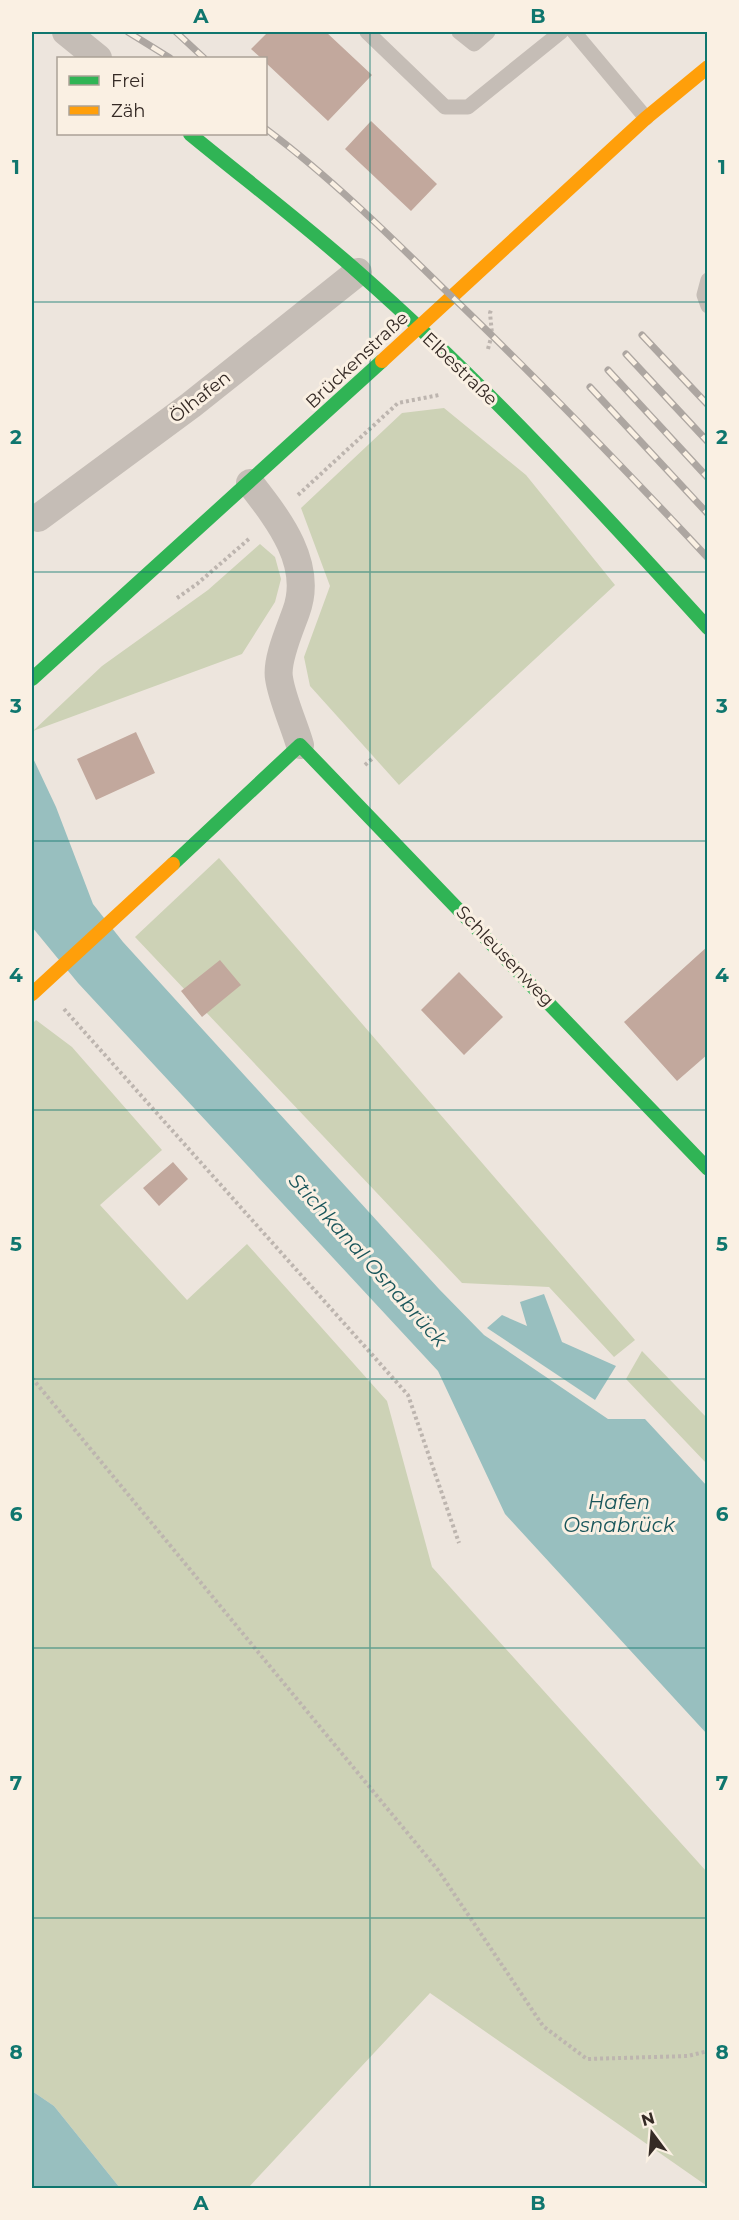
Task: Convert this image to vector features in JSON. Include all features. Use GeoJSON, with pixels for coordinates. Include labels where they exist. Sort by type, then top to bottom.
{"type":"FeatureCollection","features":[{"type":"Feature","properties":{"kind":"street"},"geometry":{"type":"LineString","coordinates":[[66,32],[97,57]]}},
{"type":"Feature","properties":{"kind":"street","name":"Brückenstraße"},"geometry":{"type":"LineString","coordinates":[[32,679],[250,483],[646,118],[708,67]]}},
{"type":"Feature","properties":{"kind":"street","name":"Elbestraße"},"geometry":{"type":"LineString","coordinates":[[191,135],[358,272],[418,328],[555,461],[708,628]]}},
{"type":"Feature","properties":{"kind":"street","name":"Ölhafen"},"geometry":{"type":"LineString","coordinates":[[34,518],[191,405],[358,272]]}},
{"type":"Feature","properties":{"kind":"street","name":"Schleusenweg"},"geometry":{"type":"LineString","coordinates":[[250,483],[276,516],[293,548],[301,574],[297,608],[285,640],[279,677],[300,745],[708,1169]]}},
{"type":"Feature","properties":{"kind":"street"},"geometry":{"type":"LineString","coordinates":[[32,994],[300,745]]}},
{"type":"Feature","properties":{"kind":"lane"},"geometry":{"type":"LineString","coordinates":[[367,32],[445,106],[468,107],[561,32]]}},
{"type":"Feature","properties":{"kind":"lane"},"geometry":{"type":"LineString","coordinates":[[459,32],[474,44],[488,32]]}},
{"type":"Feature","properties":{"kind":"lane"},"geometry":{"type":"LineString","coordinates":[[574,32],[646,118]]}},
{"type":"Feature","properties":{"kind":"lane"},"geometry":{"type":"LineString","coordinates":[[708,280],[704,295],[708,306]]}},
{"type":"Feature","properties":{"kind":"path"},"geometry":{"type":"LineString","coordinates":[[62,1006],[408,1395],[459,1543]]}},
{"type":"Feature","properties":{"kind":"path"},"geometry":{"type":"LineString","coordinates":[[32,1378],[438,1870],[543,2026],[587,2059],[688,2056],[708,2051]]}},
{"type":"Feature","properties":{"kind":"green space"},"geometry":{"type":"Polygon","coordinates":[[[444,408],[526,475],[615,585],[399,785],[310,686],[304,657],[330,586],[301,508],[402,413],[444,408]]]}},
{"type":"Feature","properties":{"kind":"green space"},"geometry":{"type":"Polygon","coordinates":[[[260,544],[275,557],[281,579],[275,602],[242,654],[33,731],[102,666],[208,590],[260,544]]]}},
{"type":"Feature","properties":{"kind":"green space"},"geometry":{"type":"Polygon","coordinates":[[[219,858],[635,1340],[614,1357],[549,1287],[462,1283],[135,937],[219,858]]]}},
{"type":"Feature","properties":{"kind":"green space"},"geometry":{"type":"Polygon","coordinates":[[[36,1020],[72,1047],[162,1150],[100,1205],[187,1300],[247,1244],[387,1401],[432,1567],[707,1872],[707,2186],[430,1993],[248,2188],[120,2188],[54,2106],[32,2091],[32,1024],[36,1020]]]}},
{"type":"Feature","properties":{"kind":"green space"},"geometry":{"type":"Polygon","coordinates":[[[642,1351],[707,1418],[707,1464],[626,1379],[642,1351]]]}},
{"type":"Feature","properties":{"kind":"water"},"geometry":{"type":"Polygon","coordinates":[[[32,756],[56,807],[93,904],[123,942],[439,1289],[484,1335],[608,1419],[645,1419],[707,1486],[707,1734],[505,1514],[438,1371],[78,983],[32,927],[32,756]]]}},
{"type":"Feature","properties":{"kind":"water"},"geometry":{"type":"Polygon","coordinates":[[[544,1294],[562,1342],[616,1366],[595,1400],[487,1328],[502,1315],[527,1326],[520,1302],[544,1294]]]}},
{"type":"Feature","properties":{"kind":"water"},"geometry":{"type":"Polygon","coordinates":[[[32,2091],[54,2106],[120,2188],[32,2188],[32,2091]]]}},
{"type":"Feature","properties":{"kind":"building"},"geometry":{"type":"Polygon","coordinates":[[[268,32],[326,32],[372,75],[328,121],[267,64],[267,57],[260,57],[251,49],[268,32]]]}},
{"type":"Feature","properties":{"kind":"building"},"geometry":{"type":"Polygon","coordinates":[[[371,121],[437,184],[411,211],[345,149],[371,121]]]}},
{"type":"Feature","properties":{"kind":"building"},"geometry":{"type":"Polygon","coordinates":[[[136,732],[155,773],[96,800],[77,759],[136,732]]]}},
{"type":"Feature","properties":{"kind":"building"},"geometry":{"type":"Polygon","coordinates":[[[708,946],[708,1054],[677,1081],[624,1022],[708,946]]]}},
{"type":"Feature","properties":{"kind":"building"},"geometry":{"type":"Polygon","coordinates":[[[220,960],[241,985],[202,1017],[181,991],[220,960]]]}},
{"type":"Feature","properties":{"kind":"building"},"geometry":{"type":"Polygon","coordinates":[[[459,972],[503,1017],[464,1055],[421,1010],[459,972]]]}},
{"type":"Feature","properties":{"kind":"building"},"geometry":{"type":"Polygon","coordinates":[[[173,1162],[188,1179],[159,1206],[143,1188],[173,1162]]]}},
{"type":"Feature","properties":{"kind":"railway"},"geometry":{"type":"LineString","coordinates":[[128,32],[168,57]]}},
{"type":"Feature","properties":{"kind":"railway"},"geometry":{"type":"LineString","coordinates":[[176,32],[203,57]]}},
{"type":"Feature","properties":{"kind":"railway"},"geometry":{"type":"LineString","coordinates":[[267,130],[358,206],[401,247],[545,388],[708,558]]}},
{"type":"Feature","properties":{"kind":"railway"},"geometry":{"type":"LineString","coordinates":[[642,335],[708,405]]}},
{"type":"Feature","properties":{"kind":"railway"},"geometry":{"type":"LineString","coordinates":[[626,354],[708,442]]}},
{"type":"Feature","properties":{"kind":"railway"},"geometry":{"type":"LineString","coordinates":[[608,370],[708,478]]}},
{"type":"Feature","properties":{"kind":"railway"},"geometry":{"type":"LineString","coordinates":[[590,387],[708,514]]}},
{"type":"Feature","properties":{"kind":"traffic: fast"},"geometry":{"type":"LineString","coordinates":[[191,135],[338,254],[450,357],[581,490],[708,628]]}},
{"type":"Feature","properties":{"kind":"traffic: fast"},"geometry":{"type":"LineString","coordinates":[[32,679],[382,361]]}},
{"type":"Feature","properties":{"kind":"traffic: fast"},"geometry":{"type":"LineString","coordinates":[[173,864],[300,745],[708,1169]]}},
{"type":"Feature","properties":{"kind":"traffic: slow"},"geometry":{"type":"LineString","coordinates":[[382,361],[646,118],[708,67]]}},
{"type":"Feature","properties":{"kind":"traffic: slow"},"geometry":{"type":"LineString","coordinates":[[32,994],[173,864]]}},
{"type":"Feature","properties":{"kind":"water label","name":"Stichkanal Osnabrück"},"geometry":{"type":"Point","coordinates":[368,1260]}},
{"type":"Feature","properties":{"kind":"water label","name":"Hafen Osnabrück"},"geometry":{"type":"Point","coordinates":[619,1514]}}]}
